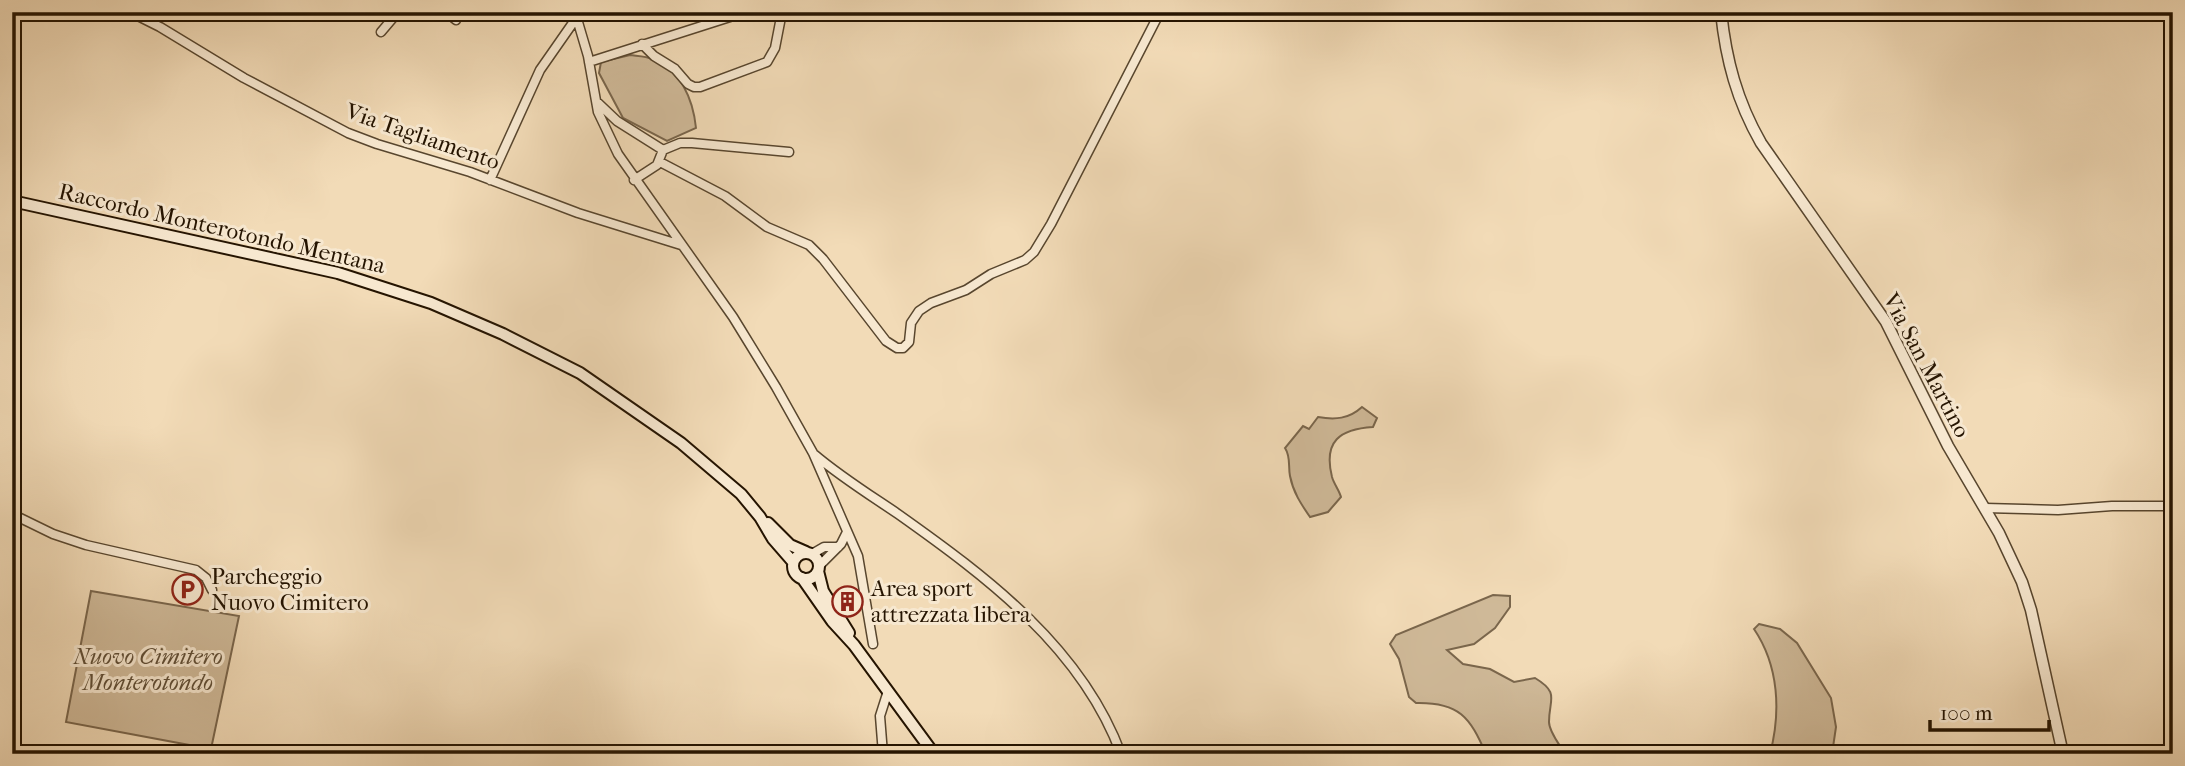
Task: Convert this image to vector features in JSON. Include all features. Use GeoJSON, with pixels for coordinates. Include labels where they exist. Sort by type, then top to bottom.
{"type":"FeatureCollection","features":[{"type":"Feature","properties":{"kind":"main road","name":"Raccordo Monterotondo Mentana"},"geometry":{"type":"LineString","coordinates":[[12,201],[321,269],[421,299],[503,334],[580,373],[681,443],[735,488],[793,562]]}},
{"type":"Feature","properties":{"kind":"main road"},"geometry":{"type":"LineString","coordinates":[[760,517],[790,545],[817,559],[823,591],[855,645],[934,754]]}},
{"type":"Feature","properties":{"kind":"main road"},"geometry":{"type":"LineString","coordinates":[[809,553],[798,555],[793,562],[795,574],[802,578],[832,621],[855,645]]}},
{"type":"Feature","properties":{"kind":"main road"},"geometry":{"type":"LineString","coordinates":[[802,578],[813,577],[819,569]]}},
{"type":"Feature","properties":{"kind":"street"},"geometry":{"type":"LineString","coordinates":[[12,15],[19,12]]}},
{"type":"Feature","properties":{"kind":"street","name":"Via Tagliamento"},"geometry":{"type":"LineString","coordinates":[[130,12],[244,78],[348,133],[490,180],[578,213],[681,245]]}},
{"type":"Feature","properties":{"kind":"street"},"geometry":{"type":"LineString","coordinates":[[381,32],[398,12]]}},
{"type":"Feature","properties":{"kind":"street"},"geometry":{"type":"LineString","coordinates":[[446,12],[456,20]]}},
{"type":"Feature","properties":{"kind":"street"},"geometry":{"type":"LineString","coordinates":[[642,44],[654,56],[675,69],[688,84],[700,87],[767,62],[775,48],[782,12]]}},
{"type":"Feature","properties":{"kind":"street"},"geometry":{"type":"LineString","coordinates":[[660,162],[725,196],[767,227],[809,245],[823,259],[886,341],[897,348],[903,348],[910,338],[913,319],[926,306],[1025,260],[1034,252],[1160,12]]}},
{"type":"Feature","properties":{"kind":"street","name":"Via San Martino"},"geometry":{"type":"LineString","coordinates":[[1721,12],[1731,73],[1753,129],[1881,314],[1948,446],[2015,567],[2032,610],[2063,754]]}},
{"type":"Feature","properties":{"kind":"street"},"geometry":{"type":"LineString","coordinates":[[490,180],[540,70],[576,15]]}},
{"type":"Feature","properties":{"kind":"street"},"geometry":{"type":"LineString","coordinates":[[576,15],[589,62],[598,112],[614,147],[634,180],[733,317],[813,453],[859,562],[873,644]]}},
{"type":"Feature","properties":{"kind":"street"},"geometry":{"type":"LineString","coordinates":[[589,62],[733,15]]}},
{"type":"Feature","properties":{"kind":"street"},"geometry":{"type":"LineString","coordinates":[[596,101],[617,121],[663,150]]}},
{"type":"Feature","properties":{"kind":"street"},"geometry":{"type":"LineString","coordinates":[[634,180],[660,162],[663,150],[675,144],[692,143],[789,152]]}},
{"type":"Feature","properties":{"kind":"street"},"geometry":{"type":"LineString","coordinates":[[813,453],[1005,596],[1078,673],[1104,713],[1121,754]]}},
{"type":"Feature","properties":{"kind":"street"},"geometry":{"type":"LineString","coordinates":[[1984,508],[2058,510],[2173,506]]}},
{"type":"Feature","properties":{"kind":"street"},"geometry":{"type":"LineString","coordinates":[[12,514],[53,534],[86,545],[196,570],[206,578],[212,590]]}},
{"type":"Feature","properties":{"kind":"street"},"geometry":{"type":"LineString","coordinates":[[819,569],[848,532]]}},
{"type":"Feature","properties":{"kind":"street"},"geometry":{"type":"LineString","coordinates":[[809,553],[824,547],[838,547]]}},
{"type":"Feature","properties":{"kind":"street"},"geometry":{"type":"LineString","coordinates":[[883,754],[880,716],[888,691]]}},
{"type":"Feature","properties":{"kind":"green space"},"geometry":{"type":"Polygon","coordinates":[[[630,55],[652,59],[671,70],[688,96],[696,128],[667,141],[623,118],[599,73],[601,62],[630,55]]]}},
{"type":"Feature","properties":{"kind":"green space"},"geometry":{"type":"Polygon","coordinates":[[[1362,407],[1377,418],[1373,427],[1343,434],[1332,446],[1330,454],[1332,477],[1341,497],[1328,512],[1310,517],[1293,487],[1285,448],[1303,426],[1309,429],[1318,417],[1342,418],[1362,407]]]}},
{"type":"Feature","properties":{"kind":"green space","name":"Nuovo Cimitero Monterotondo"},"geometry":{"type":"Polygon","coordinates":[[[91,591],[239,616],[211,749],[66,722],[91,591]]]}},
{"type":"Feature","properties":{"kind":"green space"},"geometry":{"type":"Polygon","coordinates":[[[1493,595],[1510,596],[1510,607],[1495,628],[1474,644],[1447,650],[1463,664],[1490,669],[1514,682],[1535,678],[1543,683],[1551,697],[1549,726],[1565,754],[1486,754],[1474,730],[1461,714],[1443,705],[1416,703],[1409,697],[1399,659],[1390,644],[1396,635],[1493,595]]]}},
{"type":"Feature","properties":{"kind":"green space"},"geometry":{"type":"Polygon","coordinates":[[[1759,624],[1780,629],[1797,643],[1831,698],[1836,727],[1832,754],[1770,754],[1776,722],[1776,690],[1769,658],[1754,629],[1759,624]]]}},
{"type":"Feature","properties":{"kind":"place","name":"Parcheggio Nuovo Cimitero"},"geometry":{"type":"Point","coordinates":[188,589]}},
{"type":"Feature","properties":{"kind":"place","name":"Area sport attrezzata libera"},"geometry":{"type":"Point","coordinates":[848,601]}}]}
